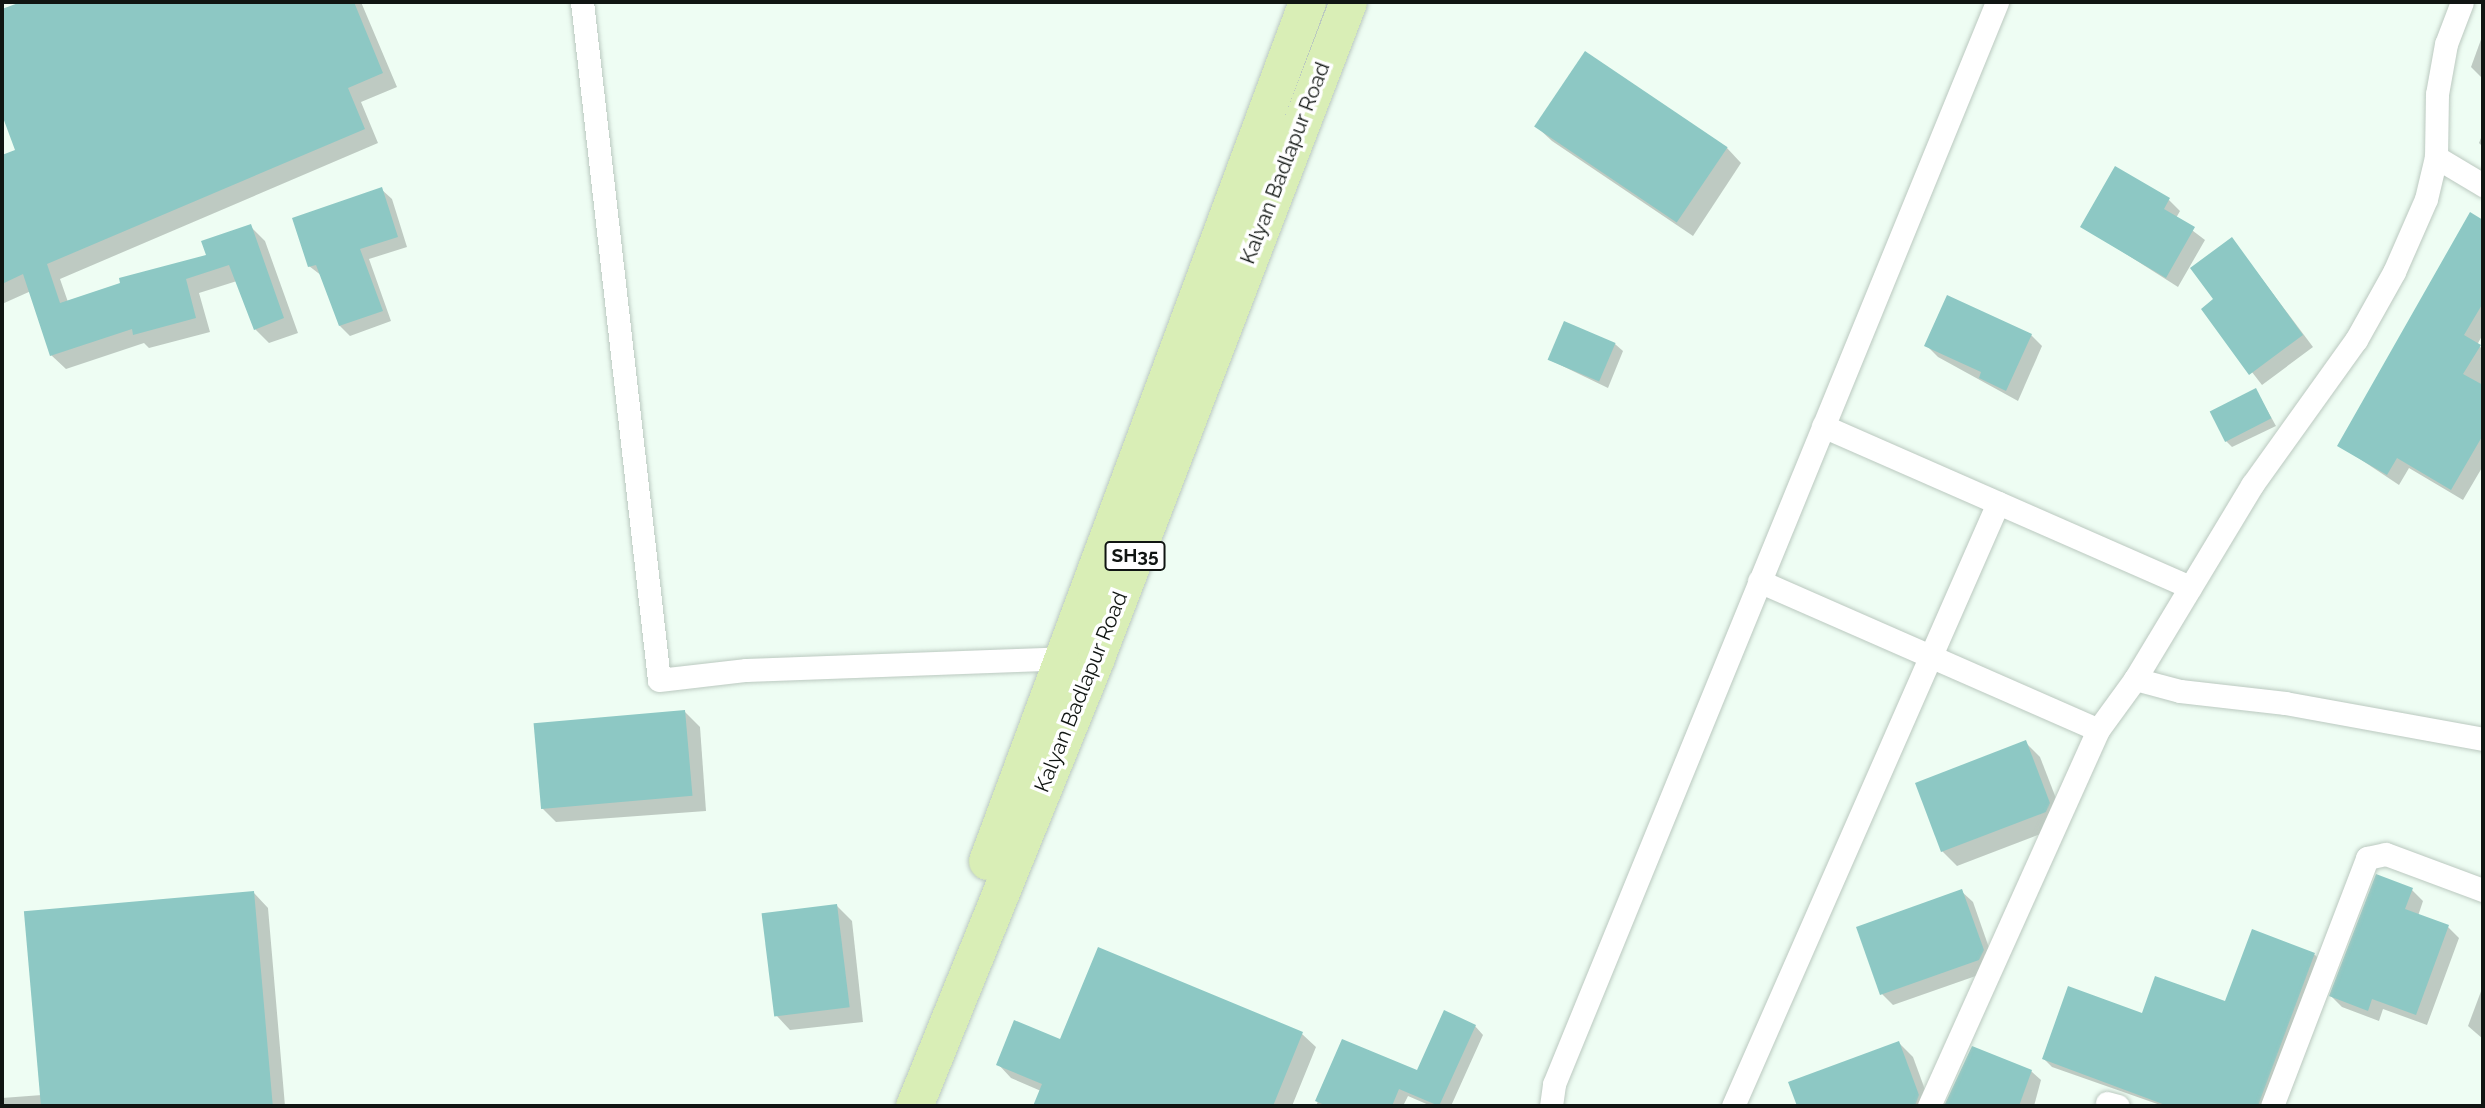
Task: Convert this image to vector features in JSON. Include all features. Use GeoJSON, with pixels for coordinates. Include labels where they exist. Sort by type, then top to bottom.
{"type":"FeatureCollection","features":[{"type":"Feature","properties":{"kind":"main road","name":"Kalyan Badlapur Road"},"geometry":{"type":"LineString","coordinates":[[914,1106],[1079,658],[1307,2]]}},
{"type":"Feature","properties":{"kind":"main road","name":"Kalyan Badlapur Road"},"geometry":{"type":"LineString","coordinates":[[891,1106],[1079,658],[1348,2]]}},
{"type":"Feature","properties":{"kind":"street"},"geometry":{"type":"LineString","coordinates":[[582,2],[659,680],[746,670],[1079,658]]}},
{"type":"Feature","properties":{"kind":"street"},"geometry":{"type":"LineString","coordinates":[[1550,1106],[1554,1084],[1997,2]]}},
{"type":"Feature","properties":{"kind":"street"},"geometry":{"type":"LineString","coordinates":[[1929,1106],[2098,730],[2135,679],[2252,485],[2369,317],[2426,199],[2435,157],[2437,94],[2446,44],[2462,2]]}},
{"type":"Feature","properties":{"kind":"street"},"geometry":{"type":"LineString","coordinates":[[2435,157],[2483,186]]}},
{"type":"Feature","properties":{"kind":"street"},"geometry":{"type":"LineString","coordinates":[[1823,426],[2190,587]]}},
{"type":"Feature","properties":{"kind":"street"},"geometry":{"type":"LineString","coordinates":[[1733,1106],[1933,657],[1998,503]]}},
{"type":"Feature","properties":{"kind":"street"},"geometry":{"type":"LineString","coordinates":[[1759,581],[2098,730]]}},
{"type":"Feature","properties":{"kind":"street"},"geometry":{"type":"LineString","coordinates":[[2135,679],[2179,691],[2285,703],[2483,739]]}},
{"type":"Feature","properties":{"kind":"street"},"geometry":{"type":"LineString","coordinates":[[2272,1106],[2367,858],[2386,854],[2483,890]]}},
{"type":"Feature","properties":{"kind":"building"},"geometry":{"type":"Polygon","coordinates":[[[21,2],[354,2],[383,73],[348,88],[365,129],[47,264],[60,303],[120,283],[119,278],[206,255],[201,241],[251,224],[284,318],[254,330],[229,265],[186,279],[196,318],[133,335],[132,329],[50,356],[23,274],[2,284],[2,155],[15,150],[2,115],[2,9],[21,2]]]}},
{"type":"Feature","properties":{"kind":"building"},"geometry":{"type":"Polygon","coordinates":[[[1585,51],[1728,147],[1677,223],[1534,126],[1585,51]]]}},
{"type":"Feature","properties":{"kind":"building"},"geometry":{"type":"Polygon","coordinates":[[[2115,166],[2170,198],[2164,209],[2195,227],[2166,278],[2080,227],[2115,166]]]}},
{"type":"Feature","properties":{"kind":"building"},"geometry":{"type":"Polygon","coordinates":[[[382,187],[398,237],[360,249],[383,311],[339,326],[316,265],[308,267],[292,218],[382,187]]]}},
{"type":"Feature","properties":{"kind":"building"},"geometry":{"type":"Polygon","coordinates":[[[2470,212],[2483,220],[2483,303],[2464,335],[2481,345],[2463,374],[2483,385],[2483,435],[2451,490],[2397,458],[2387,475],[2337,446],[2470,212]]]}},
{"type":"Feature","properties":{"kind":"building"},"geometry":{"type":"Polygon","coordinates":[[[2232,237],[2303,335],[2249,375],[2201,309],[2213,299],[2190,268],[2232,237]]]}},
{"type":"Feature","properties":{"kind":"building"},"geometry":{"type":"Polygon","coordinates":[[[1947,295],[2032,334],[2006,391],[1979,378],[1981,372],[1924,346],[1947,295]]]}},
{"type":"Feature","properties":{"kind":"building"},"geometry":{"type":"Polygon","coordinates":[[[1564,321],[1616,343],[1599,382],[1548,360],[1564,321]]]}},
{"type":"Feature","properties":{"kind":"building"},"geometry":{"type":"Polygon","coordinates":[[[2256,388],[2271,418],[2225,442],[2210,412],[2256,388]]]}},
{"type":"Feature","properties":{"kind":"building"},"geometry":{"type":"Polygon","coordinates":[[[685,710],[692,796],[541,809],[534,723],[685,710]]]}},
{"type":"Feature","properties":{"kind":"building"},"geometry":{"type":"Polygon","coordinates":[[[2026,740],[2050,803],[2046,812],[1941,852],[1915,783],[2026,740]]]}},
{"type":"Feature","properties":{"kind":"building"},"geometry":{"type":"Polygon","coordinates":[[[2376,874],[2413,888],[2405,909],[2449,925],[2416,1015],[2372,999],[2368,1011],[2329,996],[2376,874]]]}},
{"type":"Feature","properties":{"kind":"building"},"geometry":{"type":"Polygon","coordinates":[[[1962,889],[1984,950],[1979,960],[1880,995],[1856,927],[1962,889]]]}},
{"type":"Feature","properties":{"kind":"building"},"geometry":{"type":"Polygon","coordinates":[[[254,891],[273,1106],[41,1106],[24,911],[254,891]]]}},
{"type":"Feature","properties":{"kind":"building"},"geometry":{"type":"Polygon","coordinates":[[[837,904],[850,1007],[774,1016],[762,913],[837,904]]]}},
{"type":"Feature","properties":{"kind":"building"},"geometry":{"type":"Polygon","coordinates":[[[2252,929],[2315,953],[2258,1106],[2168,1106],[2042,1059],[2068,986],[2142,1013],[2155,976],[2225,1001],[2252,929]]]}},
{"type":"Feature","properties":{"kind":"building"},"geometry":{"type":"Polygon","coordinates":[[[1098,947],[1303,1032],[1273,1106],[1033,1106],[1042,1084],[996,1065],[1014,1020],[1060,1039],[1098,947]]]}},
{"type":"Feature","properties":{"kind":"building"},"geometry":{"type":"Polygon","coordinates":[[[1444,1010],[1476,1025],[1439,1106],[1399,1089],[1392,1106],[1327,1106],[1315,1101],[1342,1039],[1417,1070],[1444,1010]]]}},
{"type":"Feature","properties":{"kind":"building"},"geometry":{"type":"Polygon","coordinates":[[[1899,1041],[1919,1095],[1915,1106],[1797,1106],[1788,1082],[1899,1041]]]}},
{"type":"Feature","properties":{"kind":"building"},"geometry":{"type":"Polygon","coordinates":[[[1972,1046],[2032,1070],[2019,1106],[1944,1106],[1972,1046]]]}}]}
